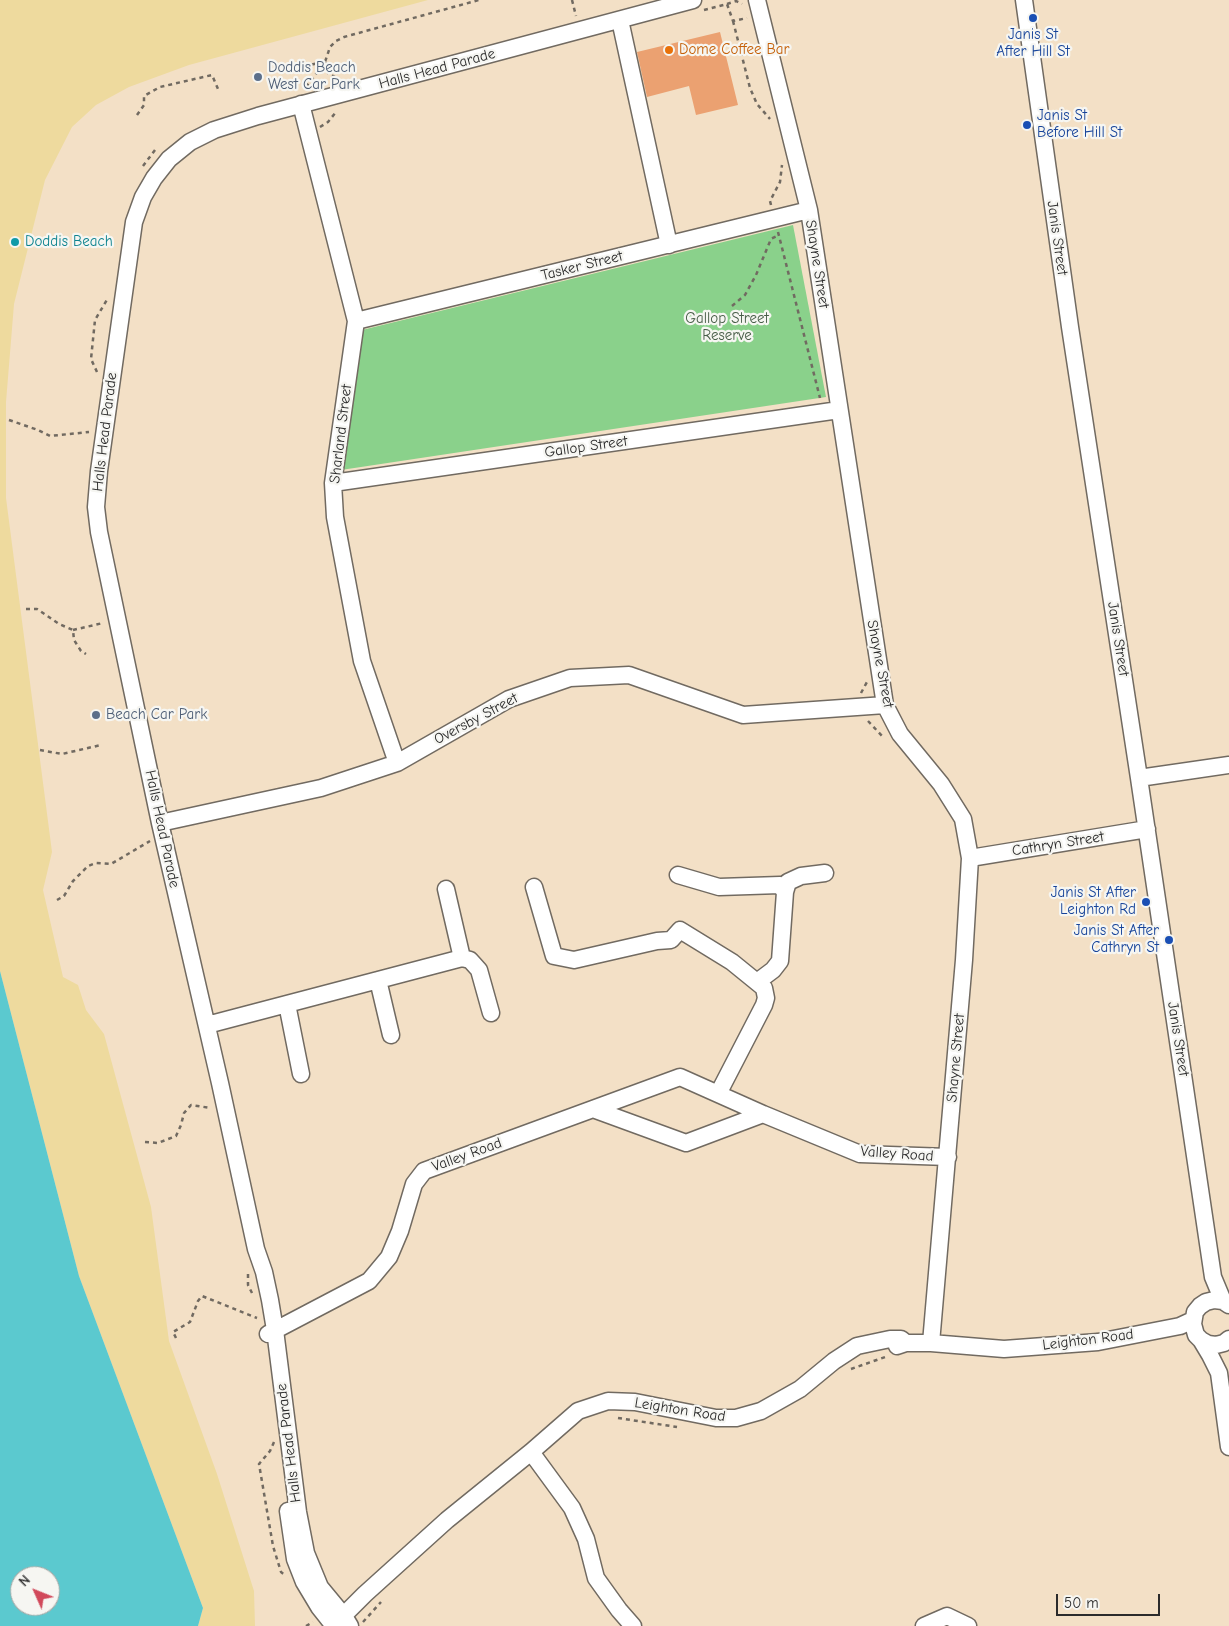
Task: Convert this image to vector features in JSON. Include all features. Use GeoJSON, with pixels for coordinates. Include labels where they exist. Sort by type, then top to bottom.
{"type":"FeatureCollection","features":[{"type":"Feature","properties":{"kind":"street","name":"Halls Head Parade"},"geometry":{"type":"LineString","coordinates":[[341,1624],[320,1587],[306,1553],[298,1512],[264,1272],[256,1249],[160,823],[118,630],[99,532],[96,507],[104,427],[134,222],[143,197],[154,178],[170,159],[190,142],[214,130],[301,104],[693,0]]}},
{"type":"Feature","properties":{"kind":"street","name":"Janis Street"},"geometry":{"type":"LineString","coordinates":[[1024,0],[1070,327],[1213,1277],[1226,1303]]}},
{"type":"Feature","properties":{"kind":"street","name":"Shayne Street"},"geometry":{"type":"LineString","coordinates":[[749,5],[809,210],[885,705],[900,734],[941,784],[963,819],[970,858],[964,960],[931,1342]]}},
{"type":"Feature","properties":{"kind":"street"},"geometry":{"type":"LineString","coordinates":[[620,20],[669,245]]}},
{"type":"Feature","properties":{"kind":"street","name":"Sharland Street"},"geometry":{"type":"LineString","coordinates":[[301,104],[356,321],[333,483],[335,517],[362,661],[396,763]]}},
{"type":"Feature","properties":{"kind":"street","name":"Tasker Street"},"geometry":{"type":"LineString","coordinates":[[356,321],[809,210]]}},
{"type":"Feature","properties":{"kind":"street","name":"Gallop Street"},"geometry":{"type":"LineString","coordinates":[[333,483],[839,410]]}},
{"type":"Feature","properties":{"kind":"street","name":"Oversby Street"},"geometry":{"type":"LineString","coordinates":[[160,823],[321,788],[396,763],[509,699],[570,678],[629,675],[743,715],[885,705]]}},
{"type":"Feature","properties":{"kind":"street"},"geometry":{"type":"LineString","coordinates":[[1139,778],[1229,765]]}},
{"type":"Feature","properties":{"kind":"street","name":"Cathryn Street"},"geometry":{"type":"LineString","coordinates":[[970,858],[1146,830]]}},
{"type":"Feature","properties":{"kind":"street"},"geometry":{"type":"LineString","coordinates":[[757,982],[773,970],[780,961],[785,892],[788,882],[801,876],[826,873]]}},
{"type":"Feature","properties":{"kind":"street"},"geometry":{"type":"LineString","coordinates":[[678,875],[719,887],[780,885],[785,892]]}},
{"type":"Feature","properties":{"kind":"street"},"geometry":{"type":"LineString","coordinates":[[534,886],[554,956],[574,960],[657,941],[670,940],[680,930],[732,962],[764,988],[766,998],[764,1005],[718,1094]]}},
{"type":"Feature","properties":{"kind":"street"},"geometry":{"type":"LineString","coordinates":[[446,888],[462,958]]}},
{"type":"Feature","properties":{"kind":"street"},"geometry":{"type":"LineString","coordinates":[[207,1025],[462,958],[470,960],[479,970],[491,1012]]}},
{"type":"Feature","properties":{"kind":"street"},"geometry":{"type":"LineString","coordinates":[[378,980],[391,1035]]}},
{"type":"Feature","properties":{"kind":"street"},"geometry":{"type":"LineString","coordinates":[[287,1004],[301,1074]]}},
{"type":"Feature","properties":{"kind":"street","name":"Valley Road"},"geometry":{"type":"LineString","coordinates":[[272,1332],[369,1281],[389,1257],[400,1231],[414,1184],[424,1170],[680,1077],[860,1154],[948,1157]]}},
{"type":"Feature","properties":{"kind":"street"},"geometry":{"type":"LineString","coordinates":[[593,1108],[686,1143],[763,1114]]}},
{"type":"Feature","properties":{"kind":"street","name":"Janis Street"},"geometry":{"type":"LineString","coordinates":[[1206,1302],[1213,1277]]}},
{"type":"Feature","properties":{"kind":"street"},"geometry":{"type":"LineString","coordinates":[[1226,1303],[1214,1300],[1200,1306],[1195,1312],[1192,1330],[1210,1355],[1219,1373],[1229,1447]]}},
{"type":"Feature","properties":{"kind":"street","name":"Leighton Road"},"geometry":{"type":"LineString","coordinates":[[341,1624],[365,1594],[447,1520],[559,1427],[598,1411],[609,1410],[722,1426],[766,1418],[808,1393],[863,1353],[875,1349],[892,1348],[906,1343],[931,1342],[1004,1349],[1098,1342],[1192,1330],[1208,1344],[1216,1345],[1228,1340]]}},
{"type":"Feature","properties":{"kind":"street"},"geometry":{"type":"LineString","coordinates":[[1219,1373],[1228,1340]]}},
{"type":"Feature","properties":{"kind":"street"},"geometry":{"type":"LineString","coordinates":[[531,1452],[572,1508],[586,1539],[596,1578],[633,1626]]}},
{"type":"Feature","properties":{"kind":"street"},"geometry":{"type":"LineString","coordinates":[[924,1626],[947,1616],[968,1626]]}},
{"type":"Feature","properties":{"kind":"path"},"geometry":{"type":"LineString","coordinates":[[296,68],[324,62],[330,47],[344,37],[479,0]]}},
{"type":"Feature","properties":{"kind":"path"},"geometry":{"type":"LineString","coordinates":[[728,4],[736,1],[749,5],[750,17]]}},
{"type":"Feature","properties":{"kind":"path"},"geometry":{"type":"LineString","coordinates":[[733,22],[750,88],[757,104],[770,120]]}},
{"type":"Feature","properties":{"kind":"path"},"geometry":{"type":"LineString","coordinates":[[137,115],[144,105],[144,96],[160,87],[212,76],[218,89]]}},
{"type":"Feature","properties":{"kind":"path"},"geometry":{"type":"LineString","coordinates":[[308,131],[328,122],[337,110]]}},
{"type":"Feature","properties":{"kind":"path"},"geometry":{"type":"LineString","coordinates":[[782,162],[780,182],[770,201],[821,400],[822,412]]}},
{"type":"Feature","properties":{"kind":"path"},"geometry":{"type":"LineString","coordinates":[[732,306],[745,295],[756,275],[771,239],[778,235]]}},
{"type":"Feature","properties":{"kind":"path"},"geometry":{"type":"LineString","coordinates":[[9,420],[50,436],[88,432]]}},
{"type":"Feature","properties":{"kind":"path"},"geometry":{"type":"LineString","coordinates":[[26,609],[37,609],[58,624],[73,630],[103,623]]}},
{"type":"Feature","properties":{"kind":"path"},"geometry":{"type":"LineString","coordinates":[[73,630],[74,640],[86,654]]}},
{"type":"Feature","properties":{"kind":"path"},"geometry":{"type":"LineString","coordinates":[[870,676],[861,693],[864,717],[884,738]]}},
{"type":"Feature","properties":{"kind":"path"},"geometry":{"type":"LineString","coordinates":[[40,750],[62,754],[101,745]]}},
{"type":"Feature","properties":{"kind":"path"},"geometry":{"type":"LineString","coordinates":[[57,900],[64,896],[74,881],[88,866],[96,863],[110,864],[153,839]]}},
{"type":"Feature","properties":{"kind":"path"},"geometry":{"type":"LineString","coordinates":[[145,1142],[158,1143],[176,1136],[184,1113],[191,1105],[214,1109]]}},
{"type":"Feature","properties":{"kind":"path"},"geometry":{"type":"LineString","coordinates":[[176,1338],[173,1332],[190,1322],[198,1301],[202,1296],[257,1318]]}},
{"type":"Feature","properties":{"kind":"path"},"geometry":{"type":"LineString","coordinates":[[850,1370],[890,1356]]}},
{"type":"Feature","properties":{"kind":"path"},"geometry":{"type":"LineString","coordinates":[[614,1417],[679,1427]]}},
{"type":"Feature","properties":{"kind":"path"},"geometry":{"type":"LineString","coordinates":[[362,1626],[362,1622],[382,1600]]}},
{"type":"Feature","properties":{"kind":"green space","name":"Gallop Street Reserve"},"geometry":{"type":"Polygon","coordinates":[[[793,225],[826,397],[341,470],[362,330],[793,225]]]}},
{"type":"Feature","properties":{"kind":"sand"},"geometry":{"type":"Polygon","coordinates":[[[0,0],[428,0],[189,65],[129,87],[96,105],[72,127],[45,180],[14,304],[6,402],[6,498],[52,852],[43,890],[63,977],[78,985],[86,1010],[104,1034],[151,1207],[169,1341],[217,1474],[254,1591],[255,1626],[198,1626],[203,1608],[79,1276],[0,971],[0,0]]]}},
{"type":"Feature","properties":{"kind":"water"},"geometry":{"type":"Polygon","coordinates":[[[0,971],[79,1276],[203,1608],[198,1626],[0,1626],[0,971]]]}},
{"type":"Feature","properties":{"kind":"building"},"geometry":{"type":"Polygon","coordinates":[[[720,32],[738,105],[696,115],[689,86],[647,97],[637,52],[720,32]]]}},
{"type":"Feature","properties":{"kind":"place","name":"Janis St After Hill St"},"geometry":{"type":"Point","coordinates":[1033,18]}},
{"type":"Feature","properties":{"kind":"place","name":"Dome Coffee Bar"},"geometry":{"type":"Point","coordinates":[669,50]}},
{"type":"Feature","properties":{"kind":"place","name":"Doddis Beach West Car Park"},"geometry":{"type":"Point","coordinates":[258,77]}},
{"type":"Feature","properties":{"kind":"place","name":"Janis St Before Hill St"},"geometry":{"type":"Point","coordinates":[1027,125]}},
{"type":"Feature","properties":{"kind":"place","name":"Doddis Beach"},"geometry":{"type":"Point","coordinates":[15,242]}},
{"type":"Feature","properties":{"kind":"place","name":"Beach Car Park"},"geometry":{"type":"Point","coordinates":[96,715]}},
{"type":"Feature","properties":{"kind":"place","name":"Janis St After Leighton Rd"},"geometry":{"type":"Point","coordinates":[1146,902]}},
{"type":"Feature","properties":{"kind":"place","name":"Janis St After Cathryn St"},"geometry":{"type":"Point","coordinates":[1169,940]}}]}
